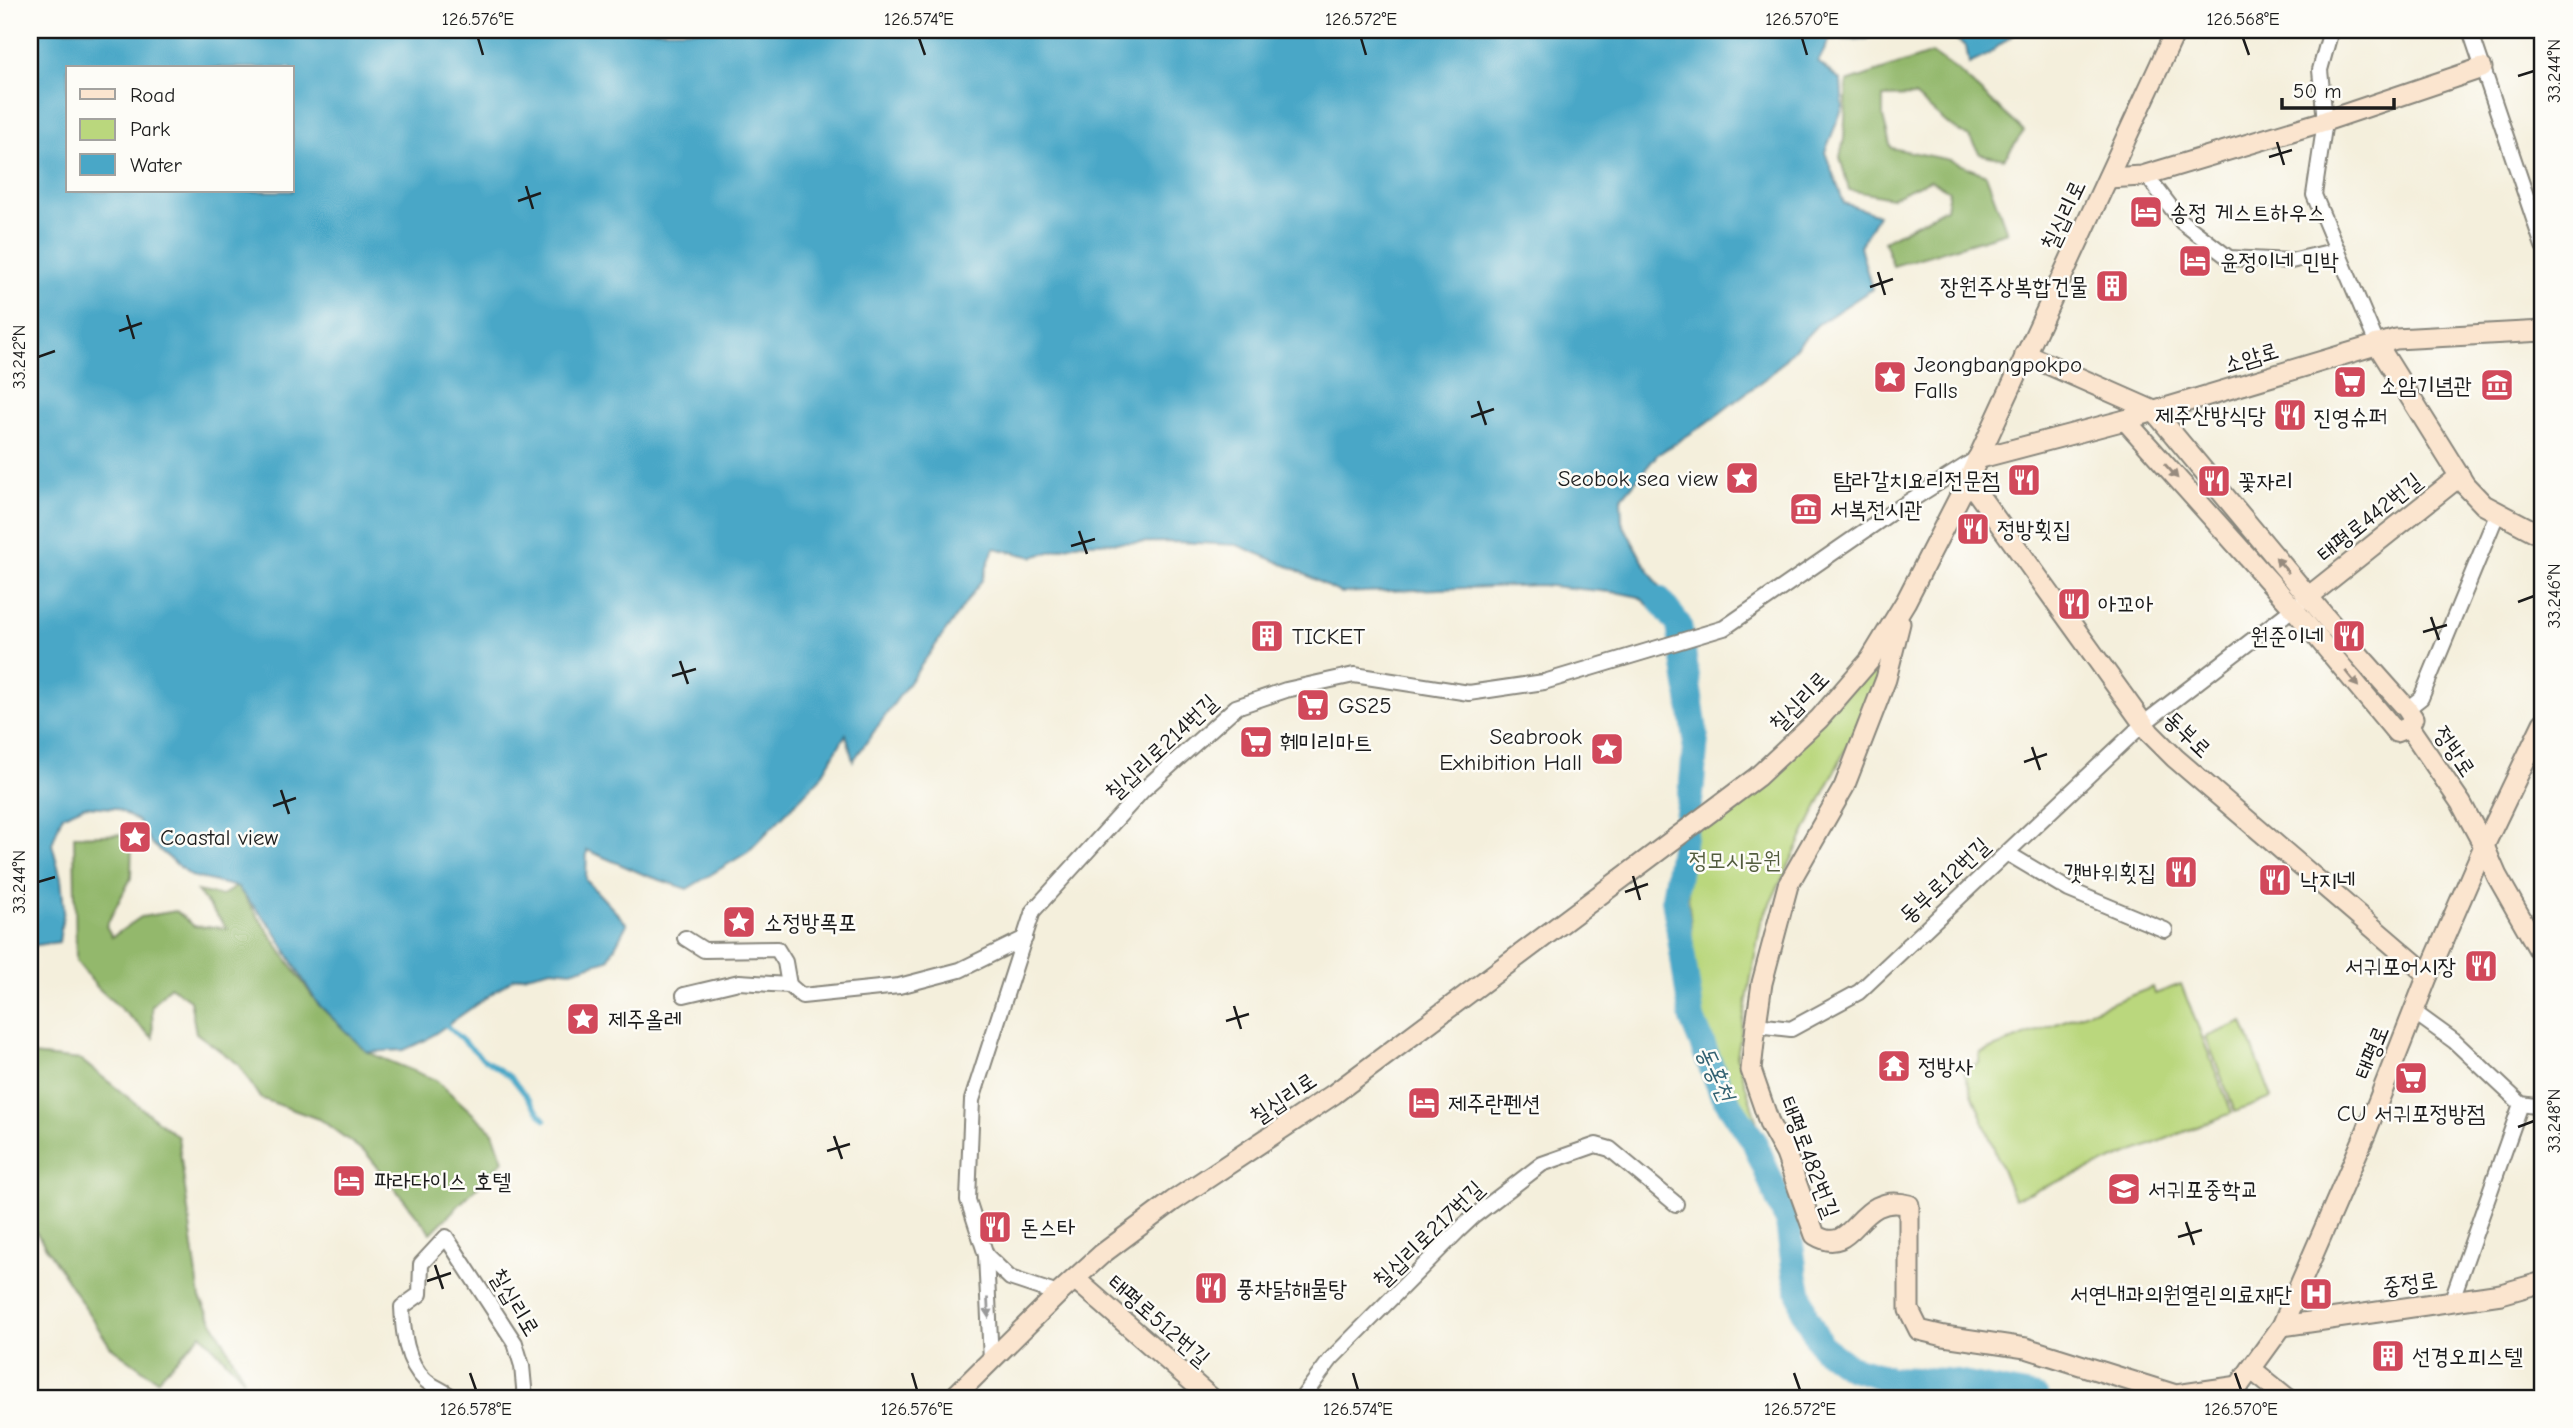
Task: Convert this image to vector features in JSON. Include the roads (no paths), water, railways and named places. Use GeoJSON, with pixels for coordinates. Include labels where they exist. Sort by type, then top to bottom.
{"type":"FeatureCollection","features":[{"type":"Feature","properties":{"kind":"street","name":"칠십리로"},"geometry":{"type":"LineString","coordinates":[[953,1398],[1102,1254],[1173,1201],[1334,1094],[1757,777],[1819,719],[1870,660],[1906,601],[1978,459],[2176,30]]}},
{"type":"Feature","properties":{"kind":"street","name":"태평로442번길"},"geometry":{"type":"LineString","coordinates":[[2331,30],[2320,70],[2325,121],[2314,195],[2337,250],[2377,344],[2460,476],[2484,505],[2543,536]]}},
{"type":"Feature","properties":{"kind":"street"},"geometry":{"type":"LineString","coordinates":[[2470,30],[2538,214],[2543,246]]}},
{"type":"Feature","properties":{"kind":"street"},"geometry":{"type":"LineString","coordinates":[[2108,178],[2148,174],[2325,121],[2482,68]]}},
{"type":"Feature","properties":{"kind":"street"},"geometry":{"type":"LineString","coordinates":[[2148,174],[2182,222],[2229,258],[2291,261],[2337,250]]}},
{"type":"Feature","properties":{"kind":"street","name":"소암로"},"geometry":{"type":"LineString","coordinates":[[1978,459],[2126,420],[2396,339],[2543,331]]}},
{"type":"Feature","properties":{"kind":"street"},"geometry":{"type":"LineString","coordinates":[[2025,354],[2154,411]]}},
{"type":"Feature","properties":{"kind":"street","name":"정방로"},"geometry":{"type":"LineString","coordinates":[[2154,411],[2301,602]]}},
{"type":"Feature","properties":{"kind":"street","name":"정방로"},"geometry":{"type":"LineString","coordinates":[[2126,420],[2408,718],[2461,803],[2497,876],[2543,957]]}},
{"type":"Feature","properties":{"kind":"street","name":"칠십리로214번길"},"geometry":{"type":"LineString","coordinates":[[991,1361],[986,1255],[968,1200],[972,1100],[1033,911],[1143,790],[1236,708],[1286,690],[1354,674],[1469,693],[1544,682],[1724,628],[1889,514],[1978,459]]}},
{"type":"Feature","properties":{"kind":"street","name":"태평로442번길"},"geometry":{"type":"LineString","coordinates":[[2301,602],[2460,476]]}},
{"type":"Feature","properties":{"kind":"street","name":"동부로"},"geometry":{"type":"LineString","coordinates":[[1968,480],[2143,724],[2175,758],[2428,975]]}},
{"type":"Feature","properties":{"kind":"street"},"geometry":{"type":"LineString","coordinates":[[2408,718],[2421,698],[2497,514]]}},
{"type":"Feature","properties":{"kind":"street","name":"태평로482번길"},"geometry":{"type":"LineString","coordinates":[[1906,601],[1885,679],[1843,787],[1788,885],[1762,983],[1751,1070],[1770,1125],[1786,1154],[1815,1236],[1826,1242],[1842,1240],[1874,1207],[1895,1201],[1909,1205],[1909,1310],[1919,1330],[2026,1348],[2176,1395],[2234,1392]]}},
{"type":"Feature","properties":{"kind":"street"},"geometry":{"type":"LineString","coordinates":[[2143,724],[2301,602]]}},
{"type":"Feature","properties":{"kind":"street","name":"태평로"},"geometry":{"type":"LineString","coordinates":[[2234,1392],[2282,1326],[2365,1135],[2428,975],[2484,846],[2538,752],[2543,723]]}},
{"type":"Feature","properties":{"kind":"street","name":"동부로12번길"},"geometry":{"type":"LineString","coordinates":[[1756,1025],[1791,1029],[1859,992],[2143,724]]}},
{"type":"Feature","properties":{"kind":"street"},"geometry":{"type":"LineString","coordinates":[[2007,853],[2069,890],[2165,930]]}},
{"type":"Feature","properties":{"kind":"street"},"geometry":{"type":"LineString","coordinates":[[684,995],[739,982],[789,985],[802,996],[899,986],[960,970],[1025,937]]}},
{"type":"Feature","properties":{"kind":"street"},"geometry":{"type":"LineString","coordinates":[[685,938],[704,950],[777,949],[785,962],[789,985]]}},
{"type":"Feature","properties":{"kind":"street"},"geometry":{"type":"LineString","coordinates":[[2414,1012],[2454,1041],[2521,1104],[2543,1107]]}},
{"type":"Feature","properties":{"kind":"street"},"geometry":{"type":"LineString","coordinates":[[2451,1302],[2521,1104]]}},
{"type":"Feature","properties":{"kind":"street","name":"칠십리로217번길"},"geometry":{"type":"LineString","coordinates":[[1302,1398],[1331,1359],[1457,1232],[1542,1164],[1596,1145],[1610,1149],[1676,1205]]}},
{"type":"Feature","properties":{"kind":"street","name":"칠십리로"},"geometry":{"type":"LineString","coordinates":[[453,1398],[425,1380],[412,1360],[404,1335],[402,1307],[421,1294],[421,1264],[446,1237],[515,1343],[523,1366],[525,1398]]}},
{"type":"Feature","properties":{"kind":"street"},"geometry":{"type":"LineString","coordinates":[[986,1255],[1010,1278],[1058,1294]]}},
{"type":"Feature","properties":{"kind":"street","name":"태평로512번길"},"geometry":{"type":"LineString","coordinates":[[1075,1279],[1211,1398]]}},
{"type":"Feature","properties":{"kind":"street","name":"중정로"},"geometry":{"type":"LineString","coordinates":[[2282,1326],[2501,1294],[2543,1282]]}},
{"type":"Feature","properties":{"kind":"street"},"geometry":{"type":"LineString","coordinates":[[2251,1369],[2287,1398]]}},
{"type":"Feature","properties":{"kind":"water"},"geometry":{"type":"Polygon","coordinates":[[[30,30],[1880,30],[1865,40],[1830,39],[1818,62],[1841,81],[1843,107],[1825,152],[1844,203],[1878,215],[1860,246],[1872,289],[1817,325],[1772,373],[1707,423],[1657,455],[1621,499],[1622,522],[1641,558],[1689,623],[1678,631],[1639,597],[1620,593],[1540,585],[1340,593],[1295,569],[1237,545],[1177,542],[1080,543],[1033,557],[994,548],[982,580],[853,761],[846,734],[820,778],[748,852],[687,889],[645,875],[587,850],[586,880],[627,924],[608,960],[571,971],[552,969],[514,978],[426,1040],[404,1050],[367,1052],[317,1003],[272,927],[237,887],[191,876],[151,843],[138,821],[115,808],[84,806],[62,816],[52,844],[61,878],[64,909],[59,942],[30,946],[30,30]]]}},
{"type":"Feature","properties":{"kind":"water"},"geometry":{"type":"Polygon","coordinates":[[[1940,30],[2019,30],[1986,56],[1969,64],[1966,46],[1940,30]]]}},
{"type":"Feature","properties":{"kind":"waterway","name":"동홍천"},"geometry":{"type":"LineString","coordinates":[[1660,600],[1679,625],[1696,738],[1691,794],[1674,898],[1692,1019],[1722,1093],[1754,1141],[1788,1223],[1795,1274],[1805,1315],[1822,1347],[1849,1367],[1890,1379],[1946,1381],[2036,1398]]}},
{"type":"Feature","properties":{"kind":"waterway"},"geometry":{"type":"LineString","coordinates":[[446,1025],[482,1058],[511,1077],[545,1120]]}},
{"type":"Feature","properties":{"kind":"place","name":"송정 게스트하우스"},"geometry":{"type":"Point","coordinates":[2146,212]}},
{"type":"Feature","properties":{"kind":"place","name":"윤정이네 민박"},"geometry":{"type":"Point","coordinates":[2195,261]}},
{"type":"Feature","properties":{"kind":"place","name":"장원주상복합건물"},"geometry":{"type":"Point","coordinates":[2112,286]}},
{"type":"Feature","properties":{"kind":"place","name":"Jeongbangpokpo Falls"},"geometry":{"type":"Point","coordinates":[1890,377]}},
{"type":"Feature","properties":{"kind":"place","name":"진영슈퍼"},"geometry":{"type":"Point","coordinates":[2350,382]}},
{"type":"Feature","properties":{"kind":"place","name":"소암기념관"},"geometry":{"type":"Point","coordinates":[2497,385]}},
{"type":"Feature","properties":{"kind":"place","name":"제주산방식당"},"geometry":{"type":"Point","coordinates":[2290,415]}},
{"type":"Feature","properties":{"kind":"place","name":"Seobok sea view"},"geometry":{"type":"Point","coordinates":[1742,478]}},
{"type":"Feature","properties":{"kind":"place","name":"탐라갈치요리전문점"},"geometry":{"type":"Point","coordinates":[2024,480]}},
{"type":"Feature","properties":{"kind":"place","name":"꽃자리"},"geometry":{"type":"Point","coordinates":[2214,481]}},
{"type":"Feature","properties":{"kind":"place","name":"서복전시관"},"geometry":{"type":"Point","coordinates":[1806,509]}},
{"type":"Feature","properties":{"kind":"place","name":"정방횟집"},"geometry":{"type":"Point","coordinates":[1973,529]}},
{"type":"Feature","properties":{"kind":"place","name":"아꼬아"},"geometry":{"type":"Point","coordinates":[2074,604]}},
{"type":"Feature","properties":{"kind":"place","name":"TICKET"},"geometry":{"type":"Point","coordinates":[1267,636]}},
{"type":"Feature","properties":{"kind":"place","name":"원준이네"},"geometry":{"type":"Point","coordinates":[2349,636]}},
{"type":"Feature","properties":{"kind":"place","name":"GS25"},"geometry":{"type":"Point","coordinates":[1313,705]}},
{"type":"Feature","properties":{"kind":"place","name":"훼미리마트"},"geometry":{"type":"Point","coordinates":[1256,742]}},
{"type":"Feature","properties":{"kind":"place","name":"Seabrook Exhibition Hall"},"geometry":{"type":"Point","coordinates":[1607,749]}},
{"type":"Feature","properties":{"kind":"place","name":"Coastal view"},"geometry":{"type":"Point","coordinates":[135,837]}},
{"type":"Feature","properties":{"kind":"place","name":"갯바위횟집"},"geometry":{"type":"Point","coordinates":[2181,872]}},
{"type":"Feature","properties":{"kind":"place","name":"낙지네"},"geometry":{"type":"Point","coordinates":[2275,880]}},
{"type":"Feature","properties":{"kind":"place","name":"소정방폭포"},"geometry":{"type":"Point","coordinates":[739,922]}},
{"type":"Feature","properties":{"kind":"place","name":"서귀포어시장"},"geometry":{"type":"Point","coordinates":[2481,966]}},
{"type":"Feature","properties":{"kind":"place","name":"제주올레"},"geometry":{"type":"Point","coordinates":[583,1019]}},
{"type":"Feature","properties":{"kind":"place","name":"정방사"},"geometry":{"type":"Point","coordinates":[1894,1066]}},
{"type":"Feature","properties":{"kind":"place","name":"CU 서귀포정방점"},"geometry":{"type":"Point","coordinates":[2411,1078]}},
{"type":"Feature","properties":{"kind":"place","name":"제주란펜션"},"geometry":{"type":"Point","coordinates":[1424,1103]}},
{"type":"Feature","properties":{"kind":"place","name":"파라다이스 호텔"},"geometry":{"type":"Point","coordinates":[349,1181]}},
{"type":"Feature","properties":{"kind":"place","name":"서귀포중학교"},"geometry":{"type":"Point","coordinates":[2124,1189]}},
{"type":"Feature","properties":{"kind":"place","name":"돈스타"},"geometry":{"type":"Point","coordinates":[995,1227]}},
{"type":"Feature","properties":{"kind":"place","name":"풍차닭해물탕"},"geometry":{"type":"Point","coordinates":[1211,1288]}},
{"type":"Feature","properties":{"kind":"place","name":"서연내과의원열린의료재단"},"geometry":{"type":"Point","coordinates":[2316,1294]}},
{"type":"Feature","properties":{"kind":"place","name":"선경오피스텔"},"geometry":{"type":"Point","coordinates":[2388,1356]}},
{"type":"Feature","properties":{"kind":"park label","name":"정모시공원"},"geometry":{"type":"Point","coordinates":[1735,860]}}]}
